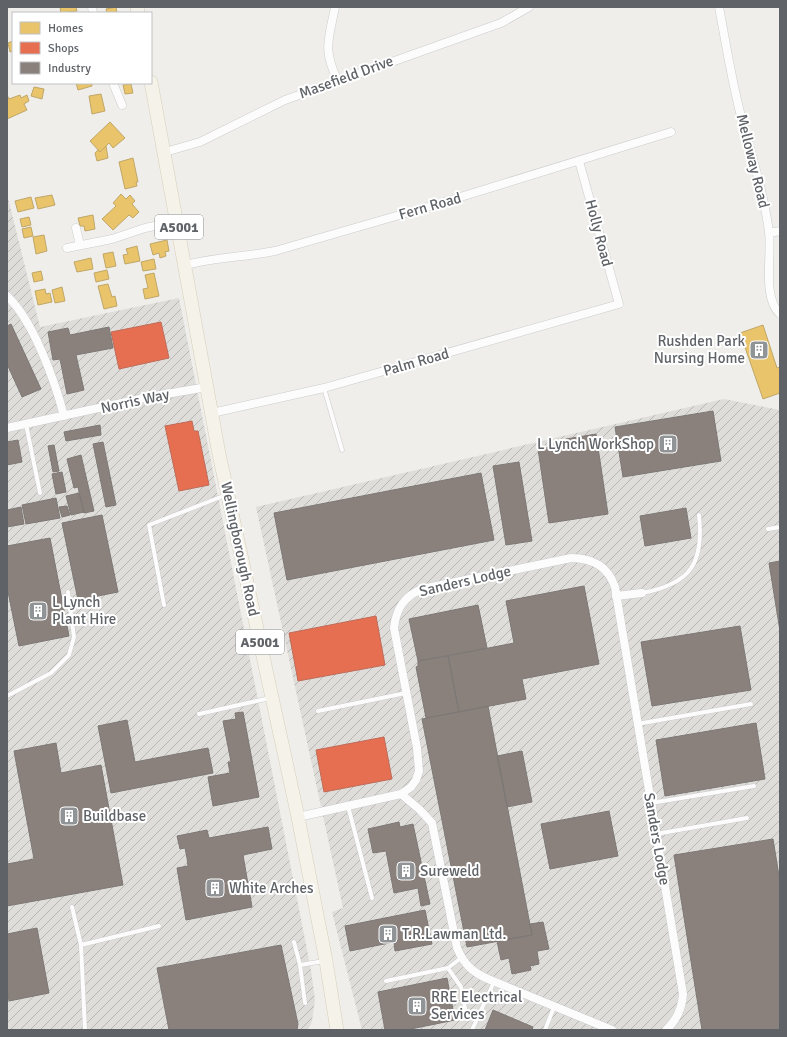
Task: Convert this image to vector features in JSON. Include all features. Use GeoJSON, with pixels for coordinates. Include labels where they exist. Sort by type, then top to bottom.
{"type":"FeatureCollection","features":[{"type":"Feature","properties":{"kind":"main road","name":"Wellingborough Road"},"geometry":{"type":"LineString","coordinates":[[151,84],[186,265],[194,324],[206,387],[298,817],[326,961],[337,1030]]}},
{"type":"Feature","properties":{"kind":"main road","name":"Wellingborough Road"},"geometry":{"type":"LineString","coordinates":[[332,1030],[334,1014]]}},
{"type":"Feature","properties":{"kind":"street"},"geometry":{"type":"LineString","coordinates":[[334,7],[327,50],[328,60],[338,80]]}},
{"type":"Feature","properties":{"kind":"street","name":"Masefield Drive"},"geometry":{"type":"LineString","coordinates":[[165,152],[189,147],[277,103],[501,23],[530,7]]}},
{"type":"Feature","properties":{"kind":"street","name":"Melloway Road"},"geometry":{"type":"LineString","coordinates":[[719,7],[742,119],[759,179],[769,233],[771,296],[774,307],[780,314]]}},
{"type":"Feature","properties":{"kind":"street"},"geometry":{"type":"LineString","coordinates":[[113,84],[122,105]]}},
{"type":"Feature","properties":{"kind":"street","name":"Fern Road"},"geometry":{"type":"LineString","coordinates":[[186,265],[236,255],[255,255],[275,251],[579,161],[671,132]]}},
{"type":"Feature","properties":{"kind":"street","name":"Holly Road"},"geometry":{"type":"LineString","coordinates":[[579,161],[619,304]]}},
{"type":"Feature","properties":{"kind":"street"},"geometry":{"type":"LineString","coordinates":[[66,248],[112,239],[145,228],[178,221]]}},
{"type":"Feature","properties":{"kind":"street"},"geometry":{"type":"LineString","coordinates":[[76,228],[80,245]]}},
{"type":"Feature","properties":{"kind":"street"},"geometry":{"type":"LineString","coordinates":[[769,233],[780,231]]}},
{"type":"Feature","properties":{"kind":"street"},"geometry":{"type":"LineString","coordinates":[[7,296],[18,306],[24,315],[57,388],[64,416]]}},
{"type":"Feature","properties":{"kind":"street","name":"Palm Road"},"geometry":{"type":"LineString","coordinates":[[212,412],[324,388],[619,304]]}},
{"type":"Feature","properties":{"kind":"street","name":"Norris Way"},"geometry":{"type":"LineString","coordinates":[[7,428],[206,387]]}},
{"type":"Feature","properties":{"kind":"street","name":"Sanders Lodge"},"geometry":{"type":"LineString","coordinates":[[298,817],[401,794],[411,787],[416,780],[419,771],[417,748],[394,628],[395,615],[401,604],[415,592],[563,560],[581,558],[589,559],[606,571],[612,579],[616,596],[683,994],[679,1013],[674,1023],[667,1029]]}},
{"type":"Feature","properties":{"kind":"street"},"geometry":{"type":"LineString","coordinates":[[616,596],[642,593]]}},
{"type":"Feature","properties":{"kind":"street"},"geometry":{"type":"LineString","coordinates":[[401,794],[419,809],[432,823],[457,948],[466,966],[476,974],[494,982],[612,1030]]}},
{"type":"Feature","properties":{"kind":"lane"},"geometry":{"type":"LineString","coordinates":[[324,388],[342,450]]}},
{"type":"Feature","properties":{"kind":"lane"},"geometry":{"type":"LineString","coordinates":[[26,424],[40,493]]}},
{"type":"Feature","properties":{"kind":"lane"},"geometry":{"type":"LineString","coordinates":[[164,605],[149,525],[228,494]]}},
{"type":"Feature","properties":{"kind":"lane"},"geometry":{"type":"LineString","coordinates":[[642,593],[668,587],[679,581],[689,570],[698,557],[700,547],[701,532],[699,514]]}},
{"type":"Feature","properties":{"kind":"lane"},"geometry":{"type":"LineString","coordinates":[[768,529],[780,527]]}},
{"type":"Feature","properties":{"kind":"lane"},"geometry":{"type":"LineString","coordinates":[[7,696],[51,673],[69,655],[74,637],[68,592]]}},
{"type":"Feature","properties":{"kind":"lane"},"geometry":{"type":"LineString","coordinates":[[318,711],[406,693]]}},
{"type":"Feature","properties":{"kind":"lane"},"geometry":{"type":"LineString","coordinates":[[199,714],[272,698]]}},
{"type":"Feature","properties":{"kind":"lane"},"geometry":{"type":"LineString","coordinates":[[637,724],[751,704]]}},
{"type":"Feature","properties":{"kind":"lane"},"geometry":{"type":"LineString","coordinates":[[650,803],[754,786]]}},
{"type":"Feature","properties":{"kind":"lane"},"geometry":{"type":"LineString","coordinates":[[348,806],[372,898]]}},
{"type":"Feature","properties":{"kind":"lane"},"geometry":{"type":"LineString","coordinates":[[656,834],[747,818]]}},
{"type":"Feature","properties":{"kind":"lane"},"geometry":{"type":"LineString","coordinates":[[72,907],[81,945],[85,1030]]}},
{"type":"Feature","properties":{"kind":"lane"},"geometry":{"type":"LineString","coordinates":[[81,945],[159,926]]}},
{"type":"Feature","properties":{"kind":"lane"},"geometry":{"type":"LineString","coordinates":[[294,942],[300,965],[304,1003]]}},
{"type":"Feature","properties":{"kind":"lane"},"geometry":{"type":"LineString","coordinates":[[386,981],[448,968],[461,958]]}},
{"type":"Feature","properties":{"kind":"lane"},"geometry":{"type":"LineString","coordinates":[[300,965],[326,961]]}},
{"type":"Feature","properties":{"kind":"lane"},"geometry":{"type":"LineString","coordinates":[[448,968],[461,987],[465,1008]]}},
{"type":"Feature","properties":{"kind":"lane"},"geometry":{"type":"LineString","coordinates":[[472,1030],[494,982]]}},
{"type":"Feature","properties":{"kind":"lane"},"geometry":{"type":"LineString","coordinates":[[545,1030],[554,1006]]}},
{"type":"Feature","properties":{"kind":"shaded area"},"geometry":{"type":"Polygon","coordinates":[[[7,194],[40,327],[179,298],[311,970],[315,1000],[312,1021],[308,1030],[7,1030],[7,194]]]}},
{"type":"Feature","properties":{"kind":"shaded area"},"geometry":{"type":"Polygon","coordinates":[[[724,399],[780,410],[780,1030],[362,1030],[332,912],[343,908],[256,507],[724,399]]]}},
{"type":"Feature","properties":{"kind":"building: Homes"},"geometry":{"type":"Polygon","coordinates":[[[60,7],[76,7],[77,11],[69,12],[61,12],[60,7]]]}},
{"type":"Feature","properties":{"kind":"building: Homes"},"geometry":{"type":"Polygon","coordinates":[[[116,7],[117,12],[107,12],[106,9],[116,7]]]}},
{"type":"Feature","properties":{"kind":"building: Homes"},"geometry":{"type":"Polygon","coordinates":[[[12,41],[12,51],[10,52],[8,43],[12,41]]]}},
{"type":"Feature","properties":{"kind":"building: Homes"},"geometry":{"type":"Polygon","coordinates":[[[76,84],[92,84],[92,86],[78,90],[76,84]]]}},
{"type":"Feature","properties":{"kind":"building: Homes"},"geometry":{"type":"Polygon","coordinates":[[[131,84],[133,93],[125,94],[123,85],[131,84]]]}},
{"type":"Feature","properties":{"kind":"building: Homes"},"geometry":{"type":"Polygon","coordinates":[[[34,87],[44,89],[42,99],[31,96],[34,87]]]}},
{"type":"Feature","properties":{"kind":"building: Homes"},"geometry":{"type":"Polygon","coordinates":[[[101,94],[105,111],[92,114],[89,96],[101,94]]]}},
{"type":"Feature","properties":{"kind":"building: Homes"},"geometry":{"type":"Polygon","coordinates":[[[7,95],[9,99],[20,95],[21,98],[27,95],[29,101],[24,104],[27,110],[7,119],[7,95]]]}},
{"type":"Feature","properties":{"kind":"building: Homes"},"geometry":{"type":"Polygon","coordinates":[[[110,122],[125,138],[113,148],[109,143],[100,152],[90,141],[110,122]]]}},
{"type":"Feature","properties":{"kind":"building: Homes"},"geometry":{"type":"Polygon","coordinates":[[[106,146],[108,158],[97,161],[95,153],[98,150],[100,152],[106,146]]]}},
{"type":"Feature","properties":{"kind":"building: Homes"},"geometry":{"type":"Polygon","coordinates":[[[133,158],[138,182],[136,182],[137,186],[125,189],[119,162],[133,158]]]}},
{"type":"Feature","properties":{"kind":"building: Homes"},"geometry":{"type":"Polygon","coordinates":[[[121,194],[126,199],[130,195],[135,201],[132,204],[139,212],[133,218],[129,215],[113,230],[102,219],[116,206],[113,203],[121,194]]]}},
{"type":"Feature","properties":{"kind":"building: Homes"},"geometry":{"type":"Polygon","coordinates":[[[52,195],[55,205],[38,209],[35,198],[52,195]]]}},
{"type":"Feature","properties":{"kind":"building: Homes"},"geometry":{"type":"Polygon","coordinates":[[[31,197],[34,208],[18,212],[15,201],[31,197]]]}},
{"type":"Feature","properties":{"kind":"building: Homes"},"geometry":{"type":"Polygon","coordinates":[[[93,215],[95,229],[85,231],[84,226],[80,226],[78,218],[93,215]]]}},
{"type":"Feature","properties":{"kind":"building: Homes"},"geometry":{"type":"Polygon","coordinates":[[[29,217],[31,225],[22,227],[20,219],[29,217]]]}},
{"type":"Feature","properties":{"kind":"building: Homes"},"geometry":{"type":"Polygon","coordinates":[[[31,227],[33,236],[24,238],[22,229],[31,227]]]}},
{"type":"Feature","properties":{"kind":"building: Homes"},"geometry":{"type":"Polygon","coordinates":[[[44,235],[47,251],[36,254],[33,237],[44,235]]]}},
{"type":"Feature","properties":{"kind":"building: Homes"},"geometry":{"type":"Polygon","coordinates":[[[167,240],[169,251],[165,252],[166,256],[160,258],[159,253],[153,255],[150,244],[167,240]]]}},
{"type":"Feature","properties":{"kind":"building: Homes"},"geometry":{"type":"Polygon","coordinates":[[[137,246],[140,261],[125,264],[123,255],[128,254],[126,249],[137,246]]]}},
{"type":"Feature","properties":{"kind":"building: Homes"},"geometry":{"type":"Polygon","coordinates":[[[113,252],[116,266],[106,268],[103,254],[113,252]]]}},
{"type":"Feature","properties":{"kind":"building: Homes"},"geometry":{"type":"Polygon","coordinates":[[[91,258],[93,269],[77,272],[74,262],[91,258]]]}},
{"type":"Feature","properties":{"kind":"building: Homes"},"geometry":{"type":"Polygon","coordinates":[[[154,259],[156,269],[143,271],[141,262],[154,259]]]}},
{"type":"Feature","properties":{"kind":"building: Homes"},"geometry":{"type":"Polygon","coordinates":[[[107,270],[109,279],[96,282],[94,273],[107,270]]]}},
{"type":"Feature","properties":{"kind":"building: Homes"},"geometry":{"type":"Polygon","coordinates":[[[41,271],[43,280],[34,282],[32,273],[41,271]]]}},
{"type":"Feature","properties":{"kind":"building: Homes"},"geometry":{"type":"Polygon","coordinates":[[[154,273],[159,296],[145,299],[143,289],[148,288],[145,275],[154,273]]]}},
{"type":"Feature","properties":{"kind":"building: Homes"},"geometry":{"type":"Polygon","coordinates":[[[108,284],[112,297],[115,296],[117,306],[104,309],[98,286],[108,284]]]}},
{"type":"Feature","properties":{"kind":"building: Homes"},"geometry":{"type":"Polygon","coordinates":[[[62,287],[65,301],[55,303],[52,290],[62,287]]]}},
{"type":"Feature","properties":{"kind":"building: Homes"},"geometry":{"type":"Polygon","coordinates":[[[45,289],[46,294],[50,293],[52,302],[38,305],[35,291],[45,289]]]}},
{"type":"Feature","properties":{"kind":"building: Homes","name":"Rushden Park Nursing Home"},"geometry":{"type":"Polygon","coordinates":[[[763,325],[777,368],[780,367],[780,393],[763,399],[740,333],[763,325]]]}},
{"type":"Feature","properties":{"kind":"building: Shops"},"geometry":{"type":"Polygon","coordinates":[[[161,322],[169,358],[119,369],[111,332],[161,322]]]}},
{"type":"Feature","properties":{"kind":"building: Shops"},"geometry":{"type":"Polygon","coordinates":[[[192,421],[194,431],[198,431],[209,485],[179,491],[165,426],[192,421]]]}},
{"type":"Feature","properties":{"kind":"building: Shops"},"geometry":{"type":"Polygon","coordinates":[[[376,616],[385,665],[298,681],[289,633],[376,616]]]}},
{"type":"Feature","properties":{"kind":"building: Shops"},"geometry":{"type":"Polygon","coordinates":[[[384,737],[392,779],[324,792],[316,750],[384,737]]]}},
{"type":"Feature","properties":{"kind":"building: Industry"},"geometry":{"type":"Polygon","coordinates":[[[11,324],[41,389],[22,397],[7,364],[7,326],[11,324]]]}},
{"type":"Feature","properties":{"kind":"building: Industry"},"geometry":{"type":"Polygon","coordinates":[[[109,327],[113,348],[76,355],[84,390],[67,394],[60,359],[53,360],[48,332],[68,328],[70,335],[109,327]]]}},
{"type":"Feature","properties":{"kind":"building: Industry","name":"L Lynch WorkShop"},"geometry":{"type":"Polygon","coordinates":[[[713,411],[721,461],[623,477],[615,427],[713,411]]]}},
{"type":"Feature","properties":{"kind":"building: Industry"},"geometry":{"type":"Polygon","coordinates":[[[100,425],[101,435],[66,441],[64,432],[100,425]]]}},
{"type":"Feature","properties":{"kind":"building: Industry"},"geometry":{"type":"Polygon","coordinates":[[[596,434],[608,514],[549,523],[538,449],[567,444],[566,439],[596,434]]]}},
{"type":"Feature","properties":{"kind":"building: Industry"},"geometry":{"type":"Polygon","coordinates":[[[18,440],[22,462],[7,465],[7,442],[18,440]]]}},
{"type":"Feature","properties":{"kind":"building: Industry"},"geometry":{"type":"Polygon","coordinates":[[[103,442],[116,505],[106,507],[93,444],[103,442]]]}},
{"type":"Feature","properties":{"kind":"building: Industry"},"geometry":{"type":"Polygon","coordinates":[[[54,445],[59,471],[53,472],[48,446],[54,445]]]}},
{"type":"Feature","properties":{"kind":"building: Industry"},"geometry":{"type":"Polygon","coordinates":[[[81,455],[94,511],[84,513],[78,487],[74,488],[67,459],[81,455]]]}},
{"type":"Feature","properties":{"kind":"building: Industry"},"geometry":{"type":"Polygon","coordinates":[[[519,462],[532,541],[506,545],[493,466],[519,462]]]}},
{"type":"Feature","properties":{"kind":"building: Industry"},"geometry":{"type":"Polygon","coordinates":[[[62,472],[66,492],[56,494],[52,474],[62,472]]]}},
{"type":"Feature","properties":{"kind":"building: Industry"},"geometry":{"type":"Polygon","coordinates":[[[481,473],[494,540],[287,580],[274,513],[481,473]]]}},
{"type":"Feature","properties":{"kind":"building: Industry"},"geometry":{"type":"Polygon","coordinates":[[[79,493],[84,512],[71,515],[66,496],[79,493]]]}},
{"type":"Feature","properties":{"kind":"building: Industry"},"geometry":{"type":"Polygon","coordinates":[[[56,498],[60,518],[26,524],[22,505],[56,498]]]}},
{"type":"Feature","properties":{"kind":"building: Industry"},"geometry":{"type":"Polygon","coordinates":[[[67,506],[70,515],[62,517],[59,507],[67,506]]]}},
{"type":"Feature","properties":{"kind":"building: Industry"},"geometry":{"type":"Polygon","coordinates":[[[21,507],[24,524],[7,527],[7,510],[21,507]]]}},
{"type":"Feature","properties":{"kind":"building: Industry"},"geometry":{"type":"Polygon","coordinates":[[[686,508],[691,538],[645,546],[640,516],[686,508]]]}},
{"type":"Feature","properties":{"kind":"building: Industry"},"geometry":{"type":"Polygon","coordinates":[[[102,515],[118,592],[78,600],[62,523],[102,515]]]}},
{"type":"Feature","properties":{"kind":"building: Industry","name":"L Lynch Plant Hire"},"geometry":{"type":"Polygon","coordinates":[[[50,538],[69,636],[19,646],[7,587],[7,546],[50,538]]]}},
{"type":"Feature","properties":{"kind":"building: Industry"},"geometry":{"type":"Polygon","coordinates":[[[780,561],[780,631],[769,563],[780,561]]]}},
{"type":"Feature","properties":{"kind":"building: Industry"},"geometry":{"type":"Polygon","coordinates":[[[584,586],[599,664],[522,679],[526,699],[459,712],[448,656],[514,643],[506,601],[584,586]]]}},
{"type":"Feature","properties":{"kind":"building: Industry"},"geometry":{"type":"Polygon","coordinates":[[[478,605],[487,648],[418,661],[409,619],[478,605]]]}},
{"type":"Feature","properties":{"kind":"building: Industry"},"geometry":{"type":"Polygon","coordinates":[[[740,626],[751,690],[652,706],[641,642],[740,626]]]}},
{"type":"Feature","properties":{"kind":"building: Industry"},"geometry":{"type":"Polygon","coordinates":[[[448,656],[459,712],[426,718],[416,667],[418,666],[418,661],[448,656]]]}},
{"type":"Feature","properties":{"kind":"building: Industry"},"geometry":{"type":"Polygon","coordinates":[[[488,706],[532,935],[467,947],[422,719],[488,706]]]}},
{"type":"Feature","properties":{"kind":"building: Industry"},"geometry":{"type":"Polygon","coordinates":[[[243,712],[259,797],[213,806],[208,777],[230,773],[228,762],[231,762],[223,721],[236,719],[235,713],[243,712]]]}},
{"type":"Feature","properties":{"kind":"building: Industry"},"geometry":{"type":"Polygon","coordinates":[[[127,720],[135,762],[208,748],[213,773],[111,793],[98,726],[127,720]]]}},
{"type":"Feature","properties":{"kind":"building: Industry"},"geometry":{"type":"Polygon","coordinates":[[[756,723],[765,779],[665,796],[656,740],[756,723]]]}},
{"type":"Feature","properties":{"kind":"building: Industry","name":"Buildbase"},"geometry":{"type":"Polygon","coordinates":[[[56,743],[61,773],[101,765],[123,885],[7,906],[7,864],[34,859],[14,751],[56,743]]]}},
{"type":"Feature","properties":{"kind":"building: Industry"},"geometry":{"type":"Polygon","coordinates":[[[522,751],[532,802],[507,807],[497,756],[522,751]]]}},
{"type":"Feature","properties":{"kind":"building: Industry"},"geometry":{"type":"Polygon","coordinates":[[[609,811],[618,856],[550,869],[541,824],[609,811]]]}},
{"type":"Feature","properties":{"kind":"building: Industry","name":"Sureweld"},"geometry":{"type":"Polygon","coordinates":[[[399,822],[400,827],[413,824],[430,904],[421,906],[418,888],[394,893],[386,851],[373,853],[368,829],[399,822]]]}},
{"type":"Feature","properties":{"kind":"building: Industry","name":"White Arches"},"geometry":{"type":"Polygon","coordinates":[[[268,827],[272,849],[243,855],[252,907],[186,920],[177,868],[188,866],[185,848],[180,849],[177,836],[207,830],[209,838],[268,827]]]}},
{"type":"Feature","properties":{"kind":"building: Industry"},"geometry":{"type":"Polygon","coordinates":[[[773,839],[780,882],[780,1030],[702,1030],[674,855],[773,839]]]}},
{"type":"Feature","properties":{"kind":"building: Industry","name":"T.R.Lawman Ltd."},"geometry":{"type":"Polygon","coordinates":[[[425,910],[432,944],[395,951],[394,942],[350,951],[345,926],[425,910]]]}},
{"type":"Feature","properties":{"kind":"building: Industry"},"geometry":{"type":"Polygon","coordinates":[[[543,922],[549,949],[537,951],[539,964],[530,966],[531,970],[512,974],[509,958],[501,960],[497,941],[532,935],[530,924],[543,922]]]}},
{"type":"Feature","properties":{"kind":"building: Industry"},"geometry":{"type":"Polygon","coordinates":[[[37,928],[49,993],[9,1001],[7,989],[7,934],[37,928]]]}},
{"type":"Feature","properties":{"kind":"building: Industry"},"geometry":{"type":"Polygon","coordinates":[[[281,945],[298,1024],[297,1030],[169,1030],[157,968],[281,945]]]}},
{"type":"Feature","properties":{"kind":"building: Industry","name":"RRE Electrical Services"},"geometry":{"type":"Polygon","coordinates":[[[447,978],[455,1020],[406,1030],[385,1030],[378,992],[447,978]]]}},
{"type":"Feature","properties":{"kind":"building: Industry"},"geometry":{"type":"Polygon","coordinates":[[[493,1010],[533,1027],[532,1030],[485,1030],[493,1010]]]}},
{"type":"Feature","properties":{"kind":"place","name":"Rushden Park Nursing Home"},"geometry":{"type":"Point","coordinates":[759,350]}},
{"type":"Feature","properties":{"kind":"place","name":"L Lynch WorkShop"},"geometry":{"type":"Point","coordinates":[668,444]}},
{"type":"Feature","properties":{"kind":"place","name":"L Lynch Plant Hire"},"geometry":{"type":"Point","coordinates":[38,611]}},
{"type":"Feature","properties":{"kind":"place","name":"Buildbase"},"geometry":{"type":"Point","coordinates":[69,816]}},
{"type":"Feature","properties":{"kind":"place","name":"Sureweld"},"geometry":{"type":"Point","coordinates":[406,871]}},
{"type":"Feature","properties":{"kind":"place","name":"White Arches"},"geometry":{"type":"Point","coordinates":[215,888]}},
{"type":"Feature","properties":{"kind":"place","name":"T.R.Lawman Ltd."},"geometry":{"type":"Point","coordinates":[388,934]}},
{"type":"Feature","properties":{"kind":"place","name":"RRE Electrical Services"},"geometry":{"type":"Point","coordinates":[417,1006]}}]}
